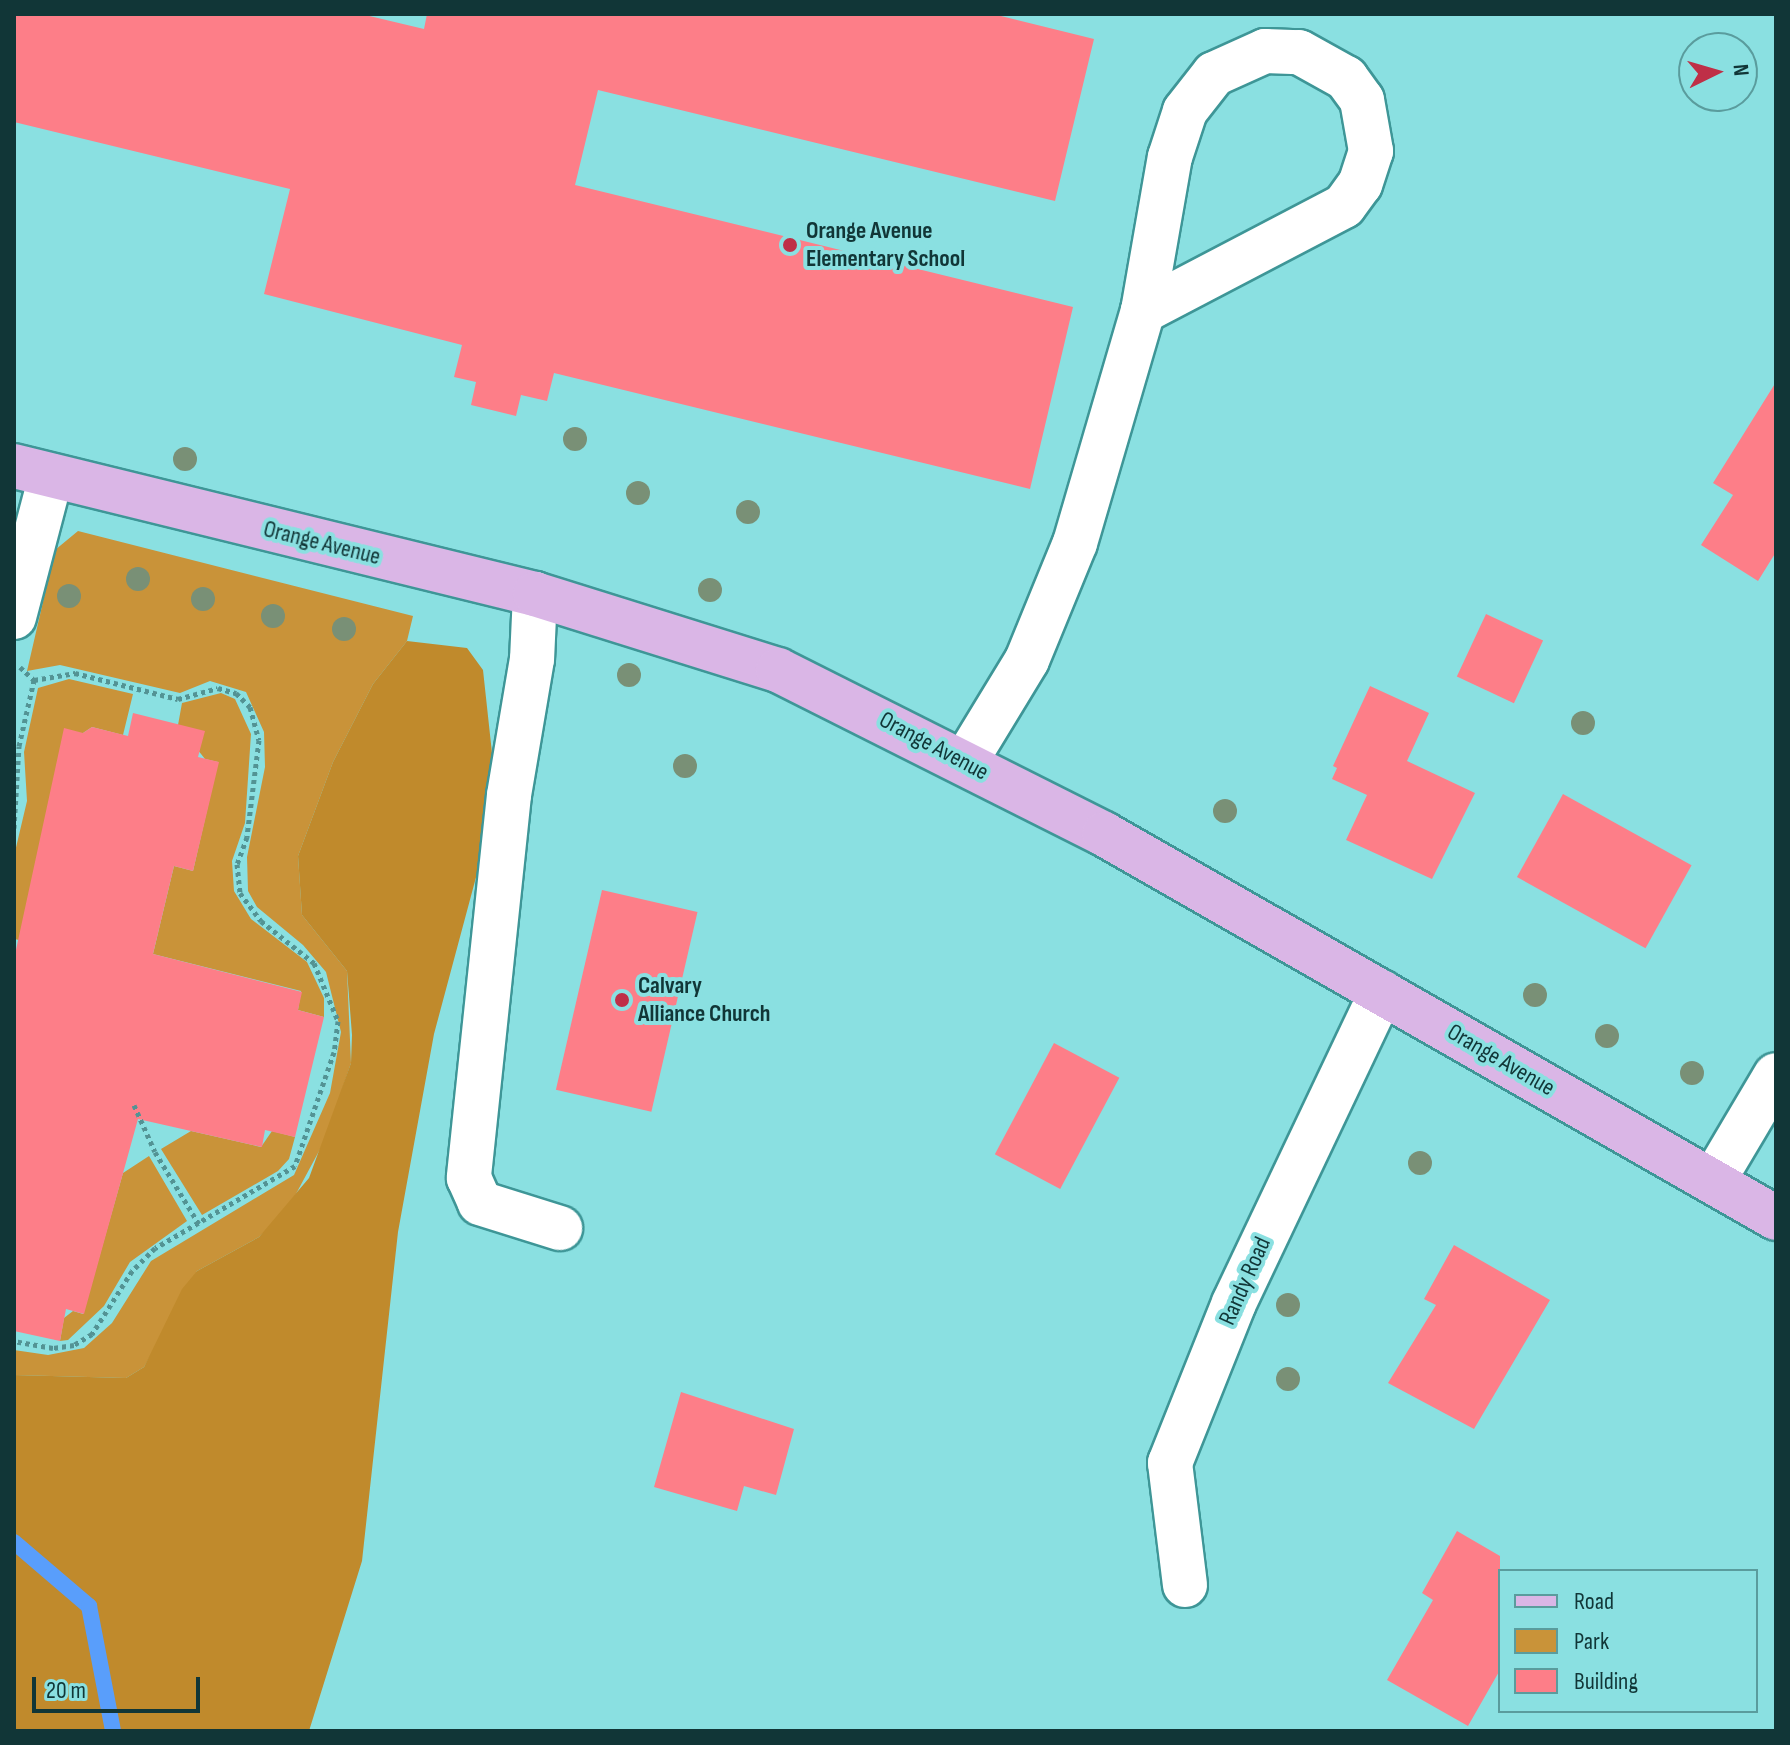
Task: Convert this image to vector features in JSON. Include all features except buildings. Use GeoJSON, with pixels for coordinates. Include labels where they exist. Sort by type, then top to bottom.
{"type":"FeatureCollection","features":[{"type":"Feature","properties":{"kind":"main road","name":"Orange Avenue"},"geometry":{"type":"LineString","coordinates":[[32,471],[535,594],[778,670],[1104,834],[1776,1218]]}},
{"type":"Feature","properties":{"kind":"street"},"geometry":{"type":"LineString","coordinates":[[965,762],[1027,660],[1053,603],[1143,311],[1170,157],[1185,111],[1214,74],[1265,51],[1299,52],[1346,78],[1362,100],[1371,151],[1360,184],[1344,206],[1143,311]]}},
{"type":"Feature","properties":{"kind":"street"},"geometry":{"type":"LineString","coordinates":[[14,617],[32,471]]}},
{"type":"Feature","properties":{"kind":"street"},"geometry":{"type":"LineString","coordinates":[[535,594],[532,659],[509,795],[469,1178],[480,1203],[560,1228]]}},
{"type":"Feature","properties":{"kind":"street","name":"Randy Road"},"geometry":{"type":"LineString","coordinates":[[1185,1585],[1170,1463],[1234,1303],[1382,992]]}},
{"type":"Feature","properties":{"kind":"street"},"geometry":{"type":"LineString","coordinates":[[1713,1181],[1776,1075]]}},
{"type":"Feature","properties":{"kind":"path"},"geometry":{"type":"LineString","coordinates":[[14,828],[16,745],[34,680],[60,673],[178,699],[218,688],[236,693],[257,724],[257,771],[237,864],[240,893],[261,921],[314,963],[338,1021],[334,1052],[295,1166],[155,1248],[132,1271],[92,1334],[74,1345],[53,1348],[14,1341]]}},
{"type":"Feature","properties":{"kind":"path"},"geometry":{"type":"LineString","coordinates":[[134,1105],[155,1152],[199,1224]]}},
{"type":"Feature","properties":{"kind":"green space"},"geometry":{"type":"Polygon","coordinates":[[[78,531],[413,616],[407,641],[373,684],[333,762],[298,856],[302,915],[347,971],[351,1063],[325,1140],[290,1205],[259,1237],[197,1271],[144,1367],[126,1378],[14,1375],[14,1350],[48,1355],[84,1348],[112,1323],[151,1261],[294,1175],[330,1093],[341,1032],[326,972],[303,945],[257,907],[248,891],[247,857],[265,767],[264,732],[246,692],[210,681],[180,693],[60,665],[27,671],[55,550],[78,531]]]}},
{"type":"Feature","properties":{"kind":"green space"},"geometry":{"type":"Polygon","coordinates":[[[69,679],[133,694],[123,735],[92,727],[83,733],[19,940],[14,939],[14,856],[27,801],[24,752],[38,688],[69,679]]]}},
{"type":"Feature","properties":{"kind":"green space"},"geometry":{"type":"Polygon","coordinates":[[[221,693],[235,699],[251,734],[245,823],[232,861],[234,891],[251,919],[307,962],[324,998],[324,1017],[298,1010],[301,991],[153,954],[174,866],[193,871],[218,762],[205,759],[178,725],[182,703],[221,693]]]}},
{"type":"Feature","properties":{"kind":"green space"},"geometry":{"type":"Polygon","coordinates":[[[191,1131],[261,1147],[272,1131],[295,1137],[289,1159],[278,1171],[202,1215],[161,1149],[191,1131]]]}},
{"type":"Feature","properties":{"kind":"green space"},"geometry":{"type":"Polygon","coordinates":[[[149,1156],[187,1221],[130,1262],[104,1306],[68,1340],[60,1341],[64,1318],[73,1311],[83,1314],[123,1173],[149,1156]]]}},
{"type":"Feature","properties":{"kind":"shaded area"},"geometry":{"type":"Polygon","coordinates":[[[407,641],[467,648],[483,670],[497,799],[434,1034],[398,1232],[362,1561],[309,1731],[14,1731],[14,1375],[126,1378],[144,1367],[182,1289],[197,1271],[259,1237],[309,1178],[351,1063],[352,1035],[347,971],[302,915],[298,856],[333,762],[373,684],[407,641]]]}},
{"type":"Feature","properties":{"kind":"waterway"},"geometry":{"type":"LineString","coordinates":[[14,1542],[89,1606],[113,1731]]}},
{"type":"Feature","properties":{"kind":"place","name":"Orange Avenue Elementary School"},"geometry":{"type":"Point","coordinates":[790,245]}},
{"type":"Feature","properties":{"kind":"place","name":"Calvary Alliance Church"},"geometry":{"type":"Point","coordinates":[622,1000]}}]}
